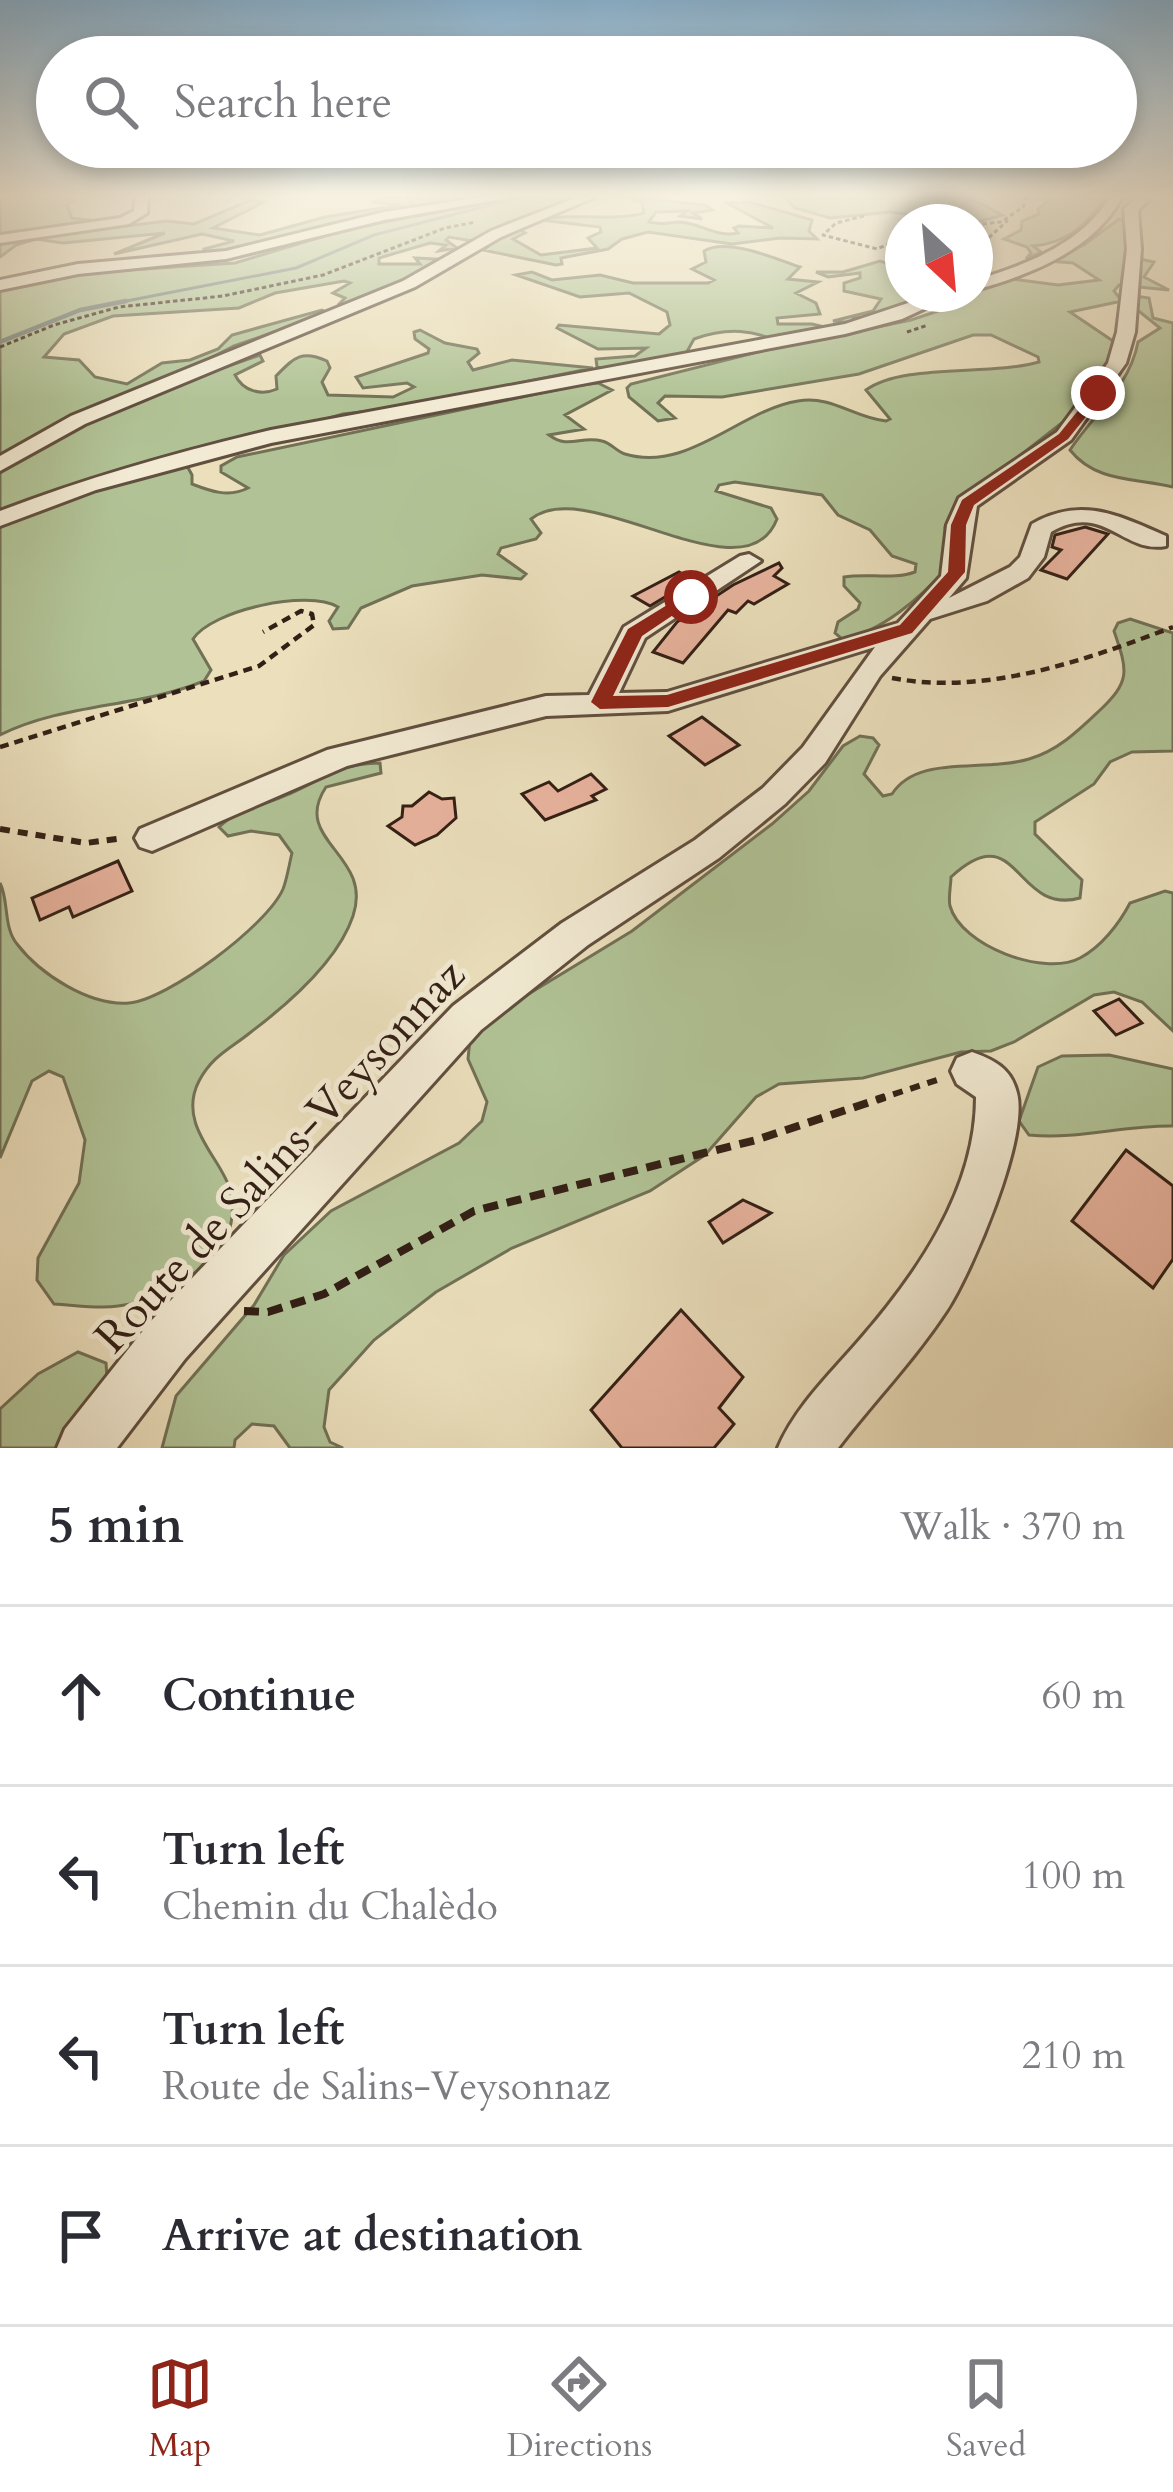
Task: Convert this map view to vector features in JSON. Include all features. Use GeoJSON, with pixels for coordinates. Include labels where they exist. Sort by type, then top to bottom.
{"type":"FeatureCollection","features":[{"type":"Feature","properties":{"kind":"street"},"geometry":{"type":"LineString","coordinates":[[0,285],[129,265]]}},
{"type":"Feature","properties":{"kind":"street"},"geometry":{"type":"LineString","coordinates":[[0,465],[78,420],[445,265]]}},
{"type":"Feature","properties":{"kind":"street"},"geometry":{"type":"LineString","coordinates":[[993,280],[1035,265]]}},
{"type":"Feature","properties":{"kind":"street","name":"Route de Salins-Veysonnaz"},"geometry":{"type":"LineString","coordinates":[[84,1448],[167,1341],[467,1018],[575,934],[730,832],[796,775],[870,670],[956,572],[959,525],[967,503],[1064,436],[1117,363],[1125,340],[1132,265]]}},
{"type":"Feature","properties":{"kind":"street"},"geometry":{"type":"LineString","coordinates":[[341,311],[440,290]]}},
{"type":"Feature","properties":{"kind":"street"},"geometry":{"type":"LineString","coordinates":[[0,519],[128,470],[422,408],[648,371],[879,324],[906,312]]}},
{"type":"Feature","properties":{"kind":"street"},"geometry":{"type":"LineString","coordinates":[[139,838],[338,758],[546,706],[668,701],[914,620],[968,600],[1024,570],[1040,529],[1063,513],[1088,512],[1158,541]]}},
{"type":"Feature","properties":{"kind":"street"},"geometry":{"type":"LineString","coordinates":[[600,702],[634,633],[749,561]]}},
{"type":"Feature","properties":{"kind":"street"},"geometry":{"type":"LineString","coordinates":[[806,1448],[844,1393],[928,1296],[953,1256],[990,1143],[998,1098],[993,1085],[972,1071]]}},
{"type":"Feature","properties":{"kind":"path"},"geometry":{"type":"LineString","coordinates":[[0,347],[54,325],[119,307],[202,300],[323,275],[348,265]]}},
{"type":"Feature","properties":{"kind":"path"},"geometry":{"type":"LineString","coordinates":[[0,747],[259,666],[314,625],[312,614],[301,611],[263,632]]}},
{"type":"Feature","properties":{"kind":"path"},"geometry":{"type":"LineString","coordinates":[[870,670],[905,682],[956,681],[1108,653],[1173,627]]}},
{"type":"Feature","properties":{"kind":"path"},"geometry":{"type":"LineString","coordinates":[[0,829],[86,843],[139,838]]}},
{"type":"Feature","properties":{"kind":"path"},"geometry":{"type":"LineString","coordinates":[[203,1303],[234,1310],[289,1307],[323,1294],[474,1211],[756,1140],[972,1071]]}},
{"type":"Feature","properties":{"kind":"green space"},"geometry":{"type":"Polygon","coordinates":[[[211,265],[430,265],[420,275],[343,307],[339,304],[345,298],[333,293],[350,283],[344,281],[275,293],[239,308],[113,316],[64,334],[44,357],[79,360],[95,377],[127,384],[162,363],[190,360],[218,349],[232,335],[322,310],[328,313],[234,346],[180,374],[200,376],[260,355],[263,361],[235,375],[253,391],[265,392],[277,389],[276,376],[293,360],[311,356],[327,361],[330,368],[322,382],[328,395],[393,397],[414,387],[407,383],[363,388],[356,377],[428,353],[415,339],[414,332],[420,330],[445,343],[477,349],[479,353],[468,362],[473,370],[512,360],[593,368],[396,408],[343,414],[181,455],[192,484],[227,493],[248,488],[221,472],[221,466],[237,457],[574,386],[598,383],[612,390],[565,415],[584,429],[549,435],[569,442],[602,441],[625,454],[648,458],[692,448],[755,416],[798,401],[822,401],[886,421],[890,419],[866,390],[882,382],[924,373],[1039,362],[1038,357],[991,335],[973,335],[859,374],[722,397],[665,396],[658,403],[675,418],[658,421],[629,397],[631,384],[786,345],[729,331],[694,339],[684,357],[611,371],[597,367],[596,359],[635,356],[646,348],[598,349],[557,328],[559,325],[659,334],[670,325],[667,312],[629,293],[580,297],[516,275],[532,272],[552,280],[600,275],[633,283],[708,283],[714,280],[692,269],[701,265],[793,265],[800,267],[788,279],[818,282],[796,293],[816,303],[820,314],[777,318],[778,324],[812,324],[849,333],[935,312],[993,312],[993,285],[1012,279],[1058,285],[1099,280],[1075,265],[1152,265],[1144,277],[1169,290],[1119,285],[1114,291],[1122,301],[1070,312],[1113,341],[1110,361],[1072,415],[954,507],[945,527],[947,568],[900,612],[857,635],[842,639],[835,633],[838,622],[860,603],[844,586],[844,577],[907,574],[915,572],[916,564],[892,556],[870,530],[838,515],[822,495],[735,482],[719,485],[716,491],[771,508],[777,519],[760,541],[733,548],[700,543],[589,511],[557,509],[531,519],[541,533],[536,539],[501,548],[498,554],[526,574],[521,579],[482,575],[412,586],[361,608],[348,628],[333,629],[329,621],[338,607],[324,602],[284,602],[239,611],[193,639],[211,670],[204,681],[50,717],[0,735],[0,289],[68,274],[211,265]]]}},
{"type":"Feature","properties":{"kind":"green space"},"geometry":{"type":"Polygon","coordinates":[[[885,265],[885,312],[892,312],[877,318],[853,318],[855,323],[833,321],[873,311],[881,299],[844,291],[844,283],[860,278],[860,273],[828,277],[816,272],[885,265]]]}},
{"type":"Feature","properties":{"kind":"green space"},"geometry":{"type":"Polygon","coordinates":[[[1135,296],[1149,298],[1153,318],[1173,323],[1173,487],[1105,474],[1070,450],[1119,386],[1138,342],[1160,328],[1135,308],[1135,296]]]}},
{"type":"Feature","properties":{"kind":"green space"},"geometry":{"type":"Polygon","coordinates":[[[1130,619],[1173,633],[1173,751],[1132,752],[1110,762],[1094,784],[1035,822],[1035,834],[1082,880],[1080,898],[1058,900],[1042,893],[991,856],[973,861],[951,877],[949,903],[957,920],[986,945],[1046,964],[1065,963],[1088,953],[1115,927],[1130,903],[1165,891],[1173,893],[1173,1031],[1142,1002],[1114,992],[1094,995],[991,1051],[961,1052],[863,1078],[779,1084],[756,1097],[705,1155],[650,1191],[512,1248],[436,1292],[374,1340],[329,1390],[324,1427],[330,1442],[343,1448],[290,1448],[274,1426],[252,1424],[235,1440],[234,1448],[162,1448],[176,1396],[254,1305],[284,1255],[331,1211],[459,1143],[482,1121],[487,1102],[468,1059],[470,1039],[489,1018],[632,931],[772,824],[809,791],[843,746],[860,736],[873,738],[879,745],[864,774],[883,796],[934,769],[1010,763],[1058,746],[1098,712],[1121,684],[1124,666],[1114,631],[1118,623],[1130,619]]]}},
{"type":"Feature","properties":{"kind":"green space"},"geometry":{"type":"Polygon","coordinates":[[[380,763],[381,773],[326,787],[318,806],[324,835],[353,877],[356,895],[346,933],[296,995],[210,1065],[193,1097],[197,1127],[230,1190],[232,1214],[217,1255],[183,1284],[140,1302],[103,1307],[54,1304],[37,1280],[38,1258],[79,1183],[85,1140],[63,1077],[49,1071],[32,1081],[0,1158],[0,883],[13,937],[39,966],[67,986],[98,999],[129,1003],[146,999],[237,941],[283,889],[292,853],[279,835],[251,831],[228,836],[219,827],[243,811],[332,773],[380,763]]]}},
{"type":"Feature","properties":{"kind":"green space"},"geometry":{"type":"Polygon","coordinates":[[[1109,1055],[1173,1069],[1173,1126],[1029,1135],[1019,1121],[1038,1067],[1062,1056],[1109,1055]]]}},
{"type":"Feature","properties":{"kind":"green space"},"geometry":{"type":"Polygon","coordinates":[[[78,1352],[106,1363],[108,1391],[68,1448],[0,1448],[0,1409],[38,1374],[78,1352]]]}},
{"type":"Feature","properties":{"kind":"building"},"geometry":{"type":"Polygon","coordinates":[[[1085,527],[1108,534],[1067,579],[1041,570],[1061,550],[1052,547],[1055,535],[1085,527]]]}},
{"type":"Feature","properties":{"kind":"building"},"geometry":{"type":"Polygon","coordinates":[[[779,563],[782,568],[774,576],[788,584],[754,604],[748,601],[736,613],[728,610],[683,663],[653,652],[677,622],[733,585],[779,563]]]}},
{"type":"Feature","properties":{"kind":"building"},"geometry":{"type":"Polygon","coordinates":[[[679,572],[693,580],[650,606],[633,596],[679,572]]]}},
{"type":"Feature","properties":{"kind":"building"},"geometry":{"type":"Polygon","coordinates":[[[702,717],[739,745],[705,765],[669,736],[702,717]]]}},
{"type":"Feature","properties":{"kind":"building"},"geometry":{"type":"Polygon","coordinates":[[[591,774],[606,789],[592,796],[596,800],[545,820],[522,794],[549,782],[558,791],[591,774]]]}},
{"type":"Feature","properties":{"kind":"building"},"geometry":{"type":"Polygon","coordinates":[[[429,792],[442,799],[454,798],[456,818],[437,835],[415,845],[388,826],[402,817],[403,806],[412,806],[429,792]]]}},
{"type":"Feature","properties":{"kind":"building"},"geometry":{"type":"Polygon","coordinates":[[[118,861],[132,891],[73,917],[69,907],[40,920],[32,898],[118,861]]]}},
{"type":"Feature","properties":{"kind":"building"},"geometry":{"type":"Polygon","coordinates":[[[1119,999],[1142,1023],[1116,1035],[1094,1011],[1119,999]]]}},
{"type":"Feature","properties":{"kind":"building"},"geometry":{"type":"Polygon","coordinates":[[[1126,1150],[1173,1186],[1173,1259],[1153,1288],[1072,1221],[1126,1150]]]}},
{"type":"Feature","properties":{"kind":"building"},"geometry":{"type":"Polygon","coordinates":[[[743,1200],[771,1213],[723,1243],[709,1222],[743,1200]]]}},
{"type":"Feature","properties":{"kind":"building"},"geometry":{"type":"Polygon","coordinates":[[[681,1310],[743,1377],[719,1408],[734,1424],[714,1448],[622,1448],[591,1410],[681,1310]]]}},
{"type":"Feature","properties":{"kind":"waterway"},"geometry":{"type":"LineString","coordinates":[[111,304],[304,265]]}},
{"type":"Feature","properties":{"kind":"waterway"},"geometry":{"type":"LineString","coordinates":[[0,342],[80,310],[126,301]]}},
{"type":"Feature","properties":{"kind":"route"},"geometry":{"type":"LineString","coordinates":[[691,597],[634,633],[600,702],[668,701],[906,629],[956,572],[959,525],[967,503],[1064,436],[1098,393]]}}]}
